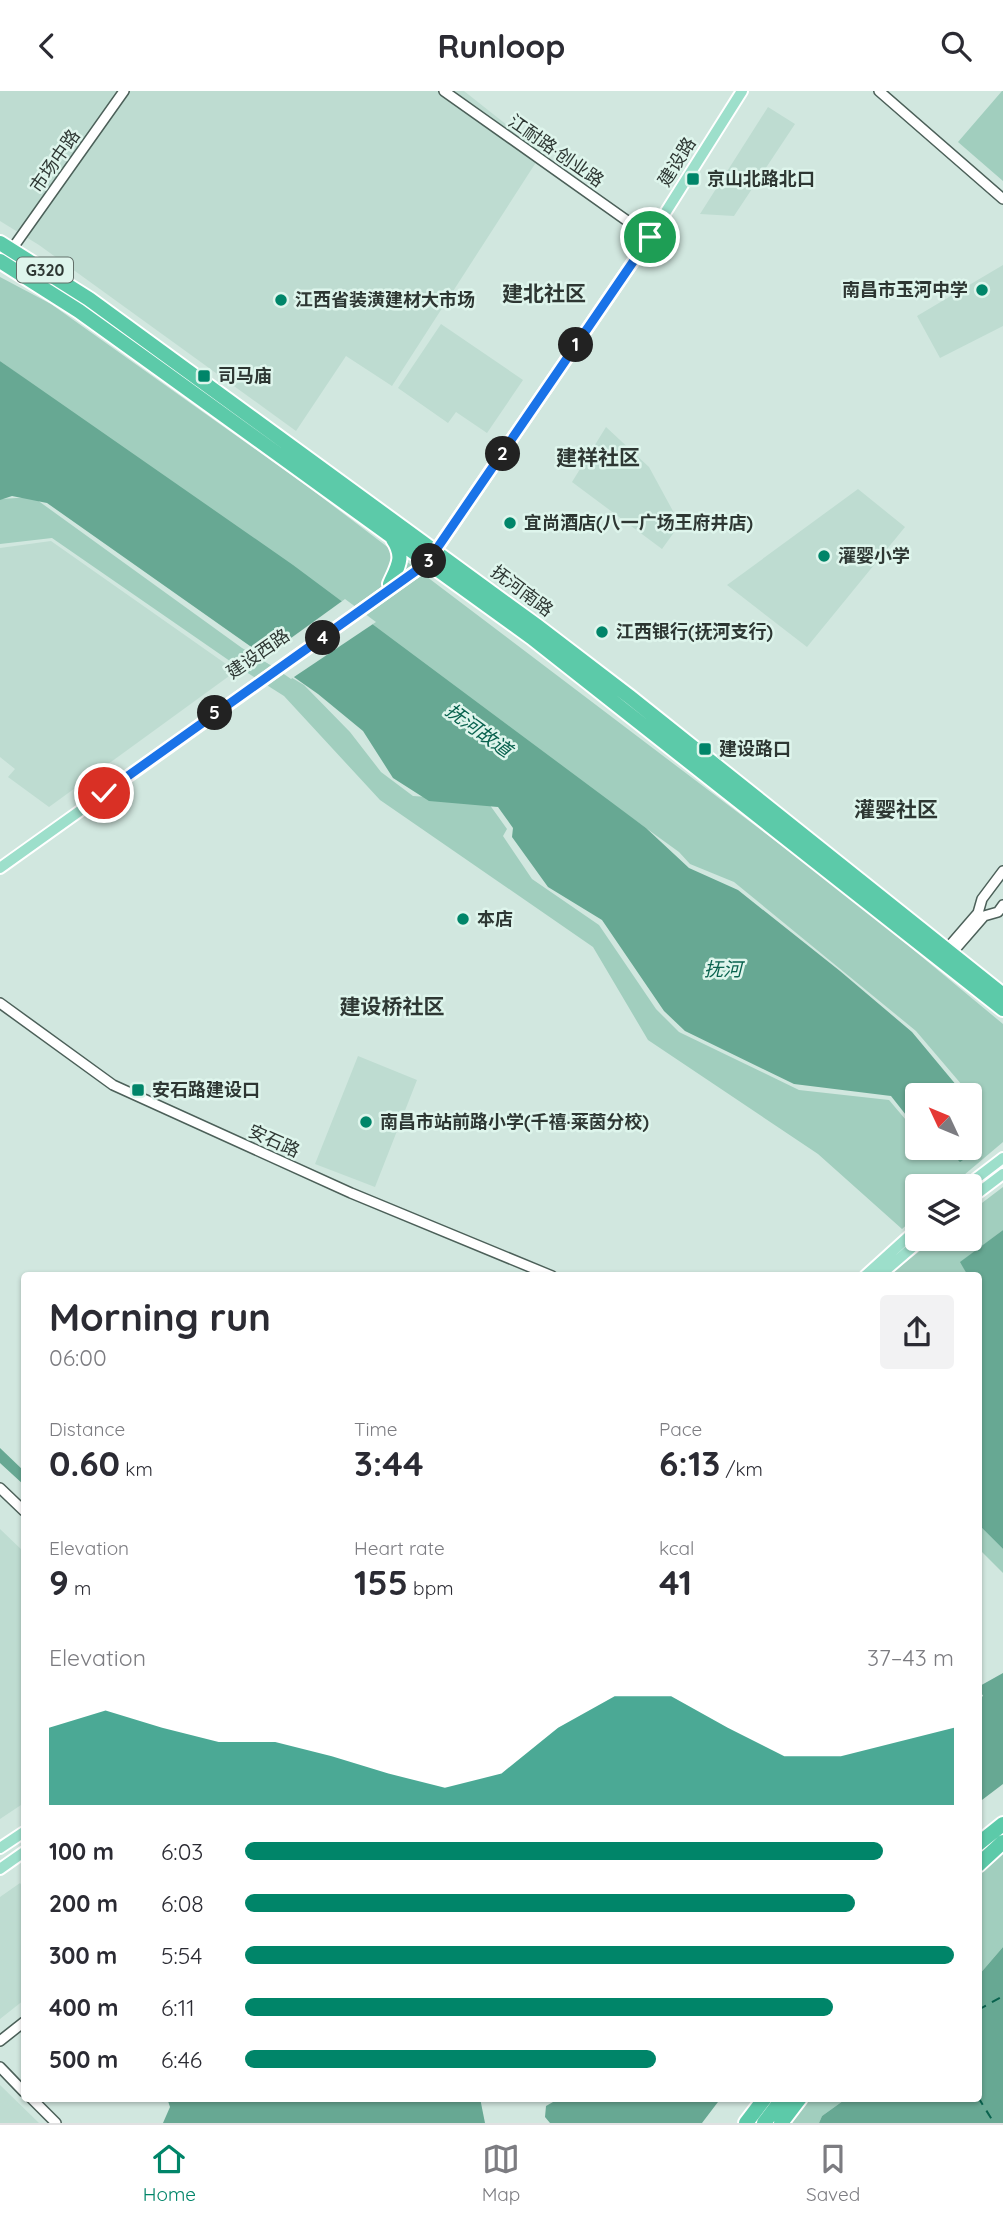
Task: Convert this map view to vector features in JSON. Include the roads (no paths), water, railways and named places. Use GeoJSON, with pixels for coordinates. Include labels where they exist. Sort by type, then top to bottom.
{"type":"FeatureCollection","features":[{"type":"Feature","properties":{"kind":"highway","name":"抚河南路"},"geometry":{"type":"LineString","coordinates":[[6,246],[89,299],[429,555],[630,697],[1003,995]]}},
{"type":"Feature","properties":{"kind":"highway","name":"抚河南路"},"geometry":{"type":"LineString","coordinates":[[0,261],[132,349],[392,538],[429,555],[1003,1009]]}},
{"type":"Feature","properties":{"kind":"highway"},"geometry":{"type":"LineString","coordinates":[[392,538],[400,549],[400,561],[392,586]]}},
{"type":"Feature","properties":{"kind":"highway"},"geometry":{"type":"LineString","coordinates":[[982,1842],[1003,1824]]}},
{"type":"Feature","properties":{"kind":"highway"},"geometry":{"type":"LineString","coordinates":[[982,1861],[1003,1842]]}},
{"type":"Feature","properties":{"kind":"highway"},"geometry":{"type":"LineString","coordinates":[[746,2123],[762,2102]]}},
{"type":"Feature","properties":{"kind":"highway"},"geometry":{"type":"LineString","coordinates":[[764,2123],[780,2102]]}},
{"type":"Feature","properties":{"kind":"highway"},"geometry":{"type":"LineString","coordinates":[[781,2123],[797,2102]]}},
{"type":"Feature","properties":{"kind":"main road","name":"建设路"},"geometry":{"type":"LineString","coordinates":[[429,555],[650,237],[742,91]]}},
{"type":"Feature","properties":{"kind":"main road","name":"建设西路"},"geometry":{"type":"LineString","coordinates":[[0,860],[392,586],[429,555]]}},
{"type":"Feature","properties":{"kind":"main road","name":"建设西路"},"geometry":{"type":"LineString","coordinates":[[0,868],[240,692]]}},
{"type":"Feature","properties":{"kind":"main road"},"geometry":{"type":"LineString","coordinates":[[982,1174],[1003,1158]]}},
{"type":"Feature","properties":{"kind":"main road"},"geometry":{"type":"LineString","coordinates":[[982,1190],[1003,1174]]}},
{"type":"Feature","properties":{"kind":"main road"},"geometry":{"type":"LineString","coordinates":[[870,1272],[905,1240]]}},
{"type":"Feature","properties":{"kind":"main road"},"geometry":{"type":"LineString","coordinates":[[884,1272],[908,1251]]}},
{"type":"Feature","properties":{"kind":"main road"},"geometry":{"type":"LineString","coordinates":[[0,1848],[21,1834]]}},
{"type":"Feature","properties":{"kind":"main road"},"geometry":{"type":"LineString","coordinates":[[0,1868],[21,1854]]}},
{"type":"Feature","properties":{"kind":"street","name":"市场中路"},"geometry":{"type":"LineString","coordinates":[[6,246],[124,91]]}},
{"type":"Feature","properties":{"kind":"street","name":"江耐路·创业路"},"geometry":{"type":"LineString","coordinates":[[444,91],[650,237]]}},
{"type":"Feature","properties":{"kind":"street"},"geometry":{"type":"LineString","coordinates":[[879,91],[1003,199]]}},
{"type":"Feature","properties":{"kind":"street"},"geometry":{"type":"LineString","coordinates":[[948,952],[978,913],[982,899],[1003,871]]}},
{"type":"Feature","properties":{"kind":"street"},"geometry":{"type":"LineString","coordinates":[[948,952],[984,916],[998,912],[1003,905]]}},
{"type":"Feature","properties":{"kind":"street","name":"安石路"},"geometry":{"type":"LineString","coordinates":[[0,1003],[113,1085],[351,1193],[542,1272]]}},
{"type":"Feature","properties":{"kind":"street"},"geometry":{"type":"LineString","coordinates":[[0,1488],[21,1508]]}},
{"type":"Feature","properties":{"kind":"street"},"geometry":{"type":"LineString","coordinates":[[0,2041],[21,2024]]}},
{"type":"Feature","properties":{"kind":"street"},"geometry":{"type":"LineString","coordinates":[[0,2067],[21,2088]]}},
{"type":"Feature","properties":{"kind":"street"},"geometry":{"type":"LineString","coordinates":[[35,2102],[56,2123]]}},
{"type":"Feature","properties":{"kind":"water","name":"抚河"},"geometry":{"type":"Polygon","coordinates":[[[0,361],[293,565],[646,828],[689,868],[738,890],[912,1032],[954,1083],[905,1083],[905,1114],[891,1096],[794,1084],[685,1031],[664,1011],[602,920],[548,887],[512,837],[513,828],[498,807],[429,801],[393,778],[363,731],[318,694],[47,503],[12,496],[0,500],[0,361]]]}},
{"type":"Feature","properties":{"kind":"water"},"geometry":{"type":"Polygon","coordinates":[[[1003,1230],[1003,1549],[982,1528],[982,1272],[966,1272],[960,1262],[975,1251],[982,1251],[982,1246],[1003,1230]]]}},
{"type":"Feature","properties":{"kind":"water"},"geometry":{"type":"Polygon","coordinates":[[[0,1448],[21,1468],[21,1482],[0,1463],[0,1448]]]}},
{"type":"Feature","properties":{"kind":"water"},"geometry":{"type":"Polygon","coordinates":[[[1003,1673],[1003,1784],[982,1800],[983,1696],[982,1685],[1003,1673]]]}},
{"type":"Feature","properties":{"kind":"water"},"geometry":{"type":"Polygon","coordinates":[[[1003,1947],[1003,2123],[819,2123],[822,2116],[841,2102],[982,2102],[982,1971],[1003,1947]]]}},
{"type":"Feature","properties":{"kind":"water"},"geometry":{"type":"Polygon","coordinates":[[[168,2102],[481,2102],[485,2123],[163,2123],[170,2107],[168,2102]]]}},
{"type":"Feature","properties":{"kind":"water"},"geometry":{"type":"Polygon","coordinates":[[[553,2102],[718,2102],[702,2123],[550,2123],[545,2117],[546,2106],[553,2102]]]}},
{"type":"Feature","properties":{"kind":"place","name":"京山北路北口"},"geometry":{"type":"Point","coordinates":[693,179]}},
{"type":"Feature","properties":{"kind":"place","name":"南昌市玉河中学"},"geometry":{"type":"Point","coordinates":[982,290]}},
{"type":"Feature","properties":{"kind":"place","name":"江西省装潢建材大市场"},"geometry":{"type":"Point","coordinates":[281,300]}},
{"type":"Feature","properties":{"kind":"place","name":"司马庙"},"geometry":{"type":"Point","coordinates":[204,376]}},
{"type":"Feature","properties":{"kind":"place","name":"宜尚酒店(八一广场王府井店)"},"geometry":{"type":"Point","coordinates":[510,523]}},
{"type":"Feature","properties":{"kind":"place","name":"灌婴小学"},"geometry":{"type":"Point","coordinates":[824,556]}},
{"type":"Feature","properties":{"kind":"place","name":"江西银行(抚河支行)"},"geometry":{"type":"Point","coordinates":[602,632]}},
{"type":"Feature","properties":{"kind":"place","name":"建设路口"},"geometry":{"type":"Point","coordinates":[705,749]}},
{"type":"Feature","properties":{"kind":"place","name":"本店"},"geometry":{"type":"Point","coordinates":[463,919]}},
{"type":"Feature","properties":{"kind":"place","name":"安石路建设口"},"geometry":{"type":"Point","coordinates":[138,1090]}},
{"type":"Feature","properties":{"kind":"place","name":"南昌市站前路小学(千禧·莱茵分校)"},"geometry":{"type":"Point","coordinates":[366,1122]}},
{"type":"Feature","properties":{"kind":"district","name":"建北社区"},"geometry":{"type":"Point","coordinates":[544,294]}},
{"type":"Feature","properties":{"kind":"district","name":"建祥社区"},"geometry":{"type":"Point","coordinates":[598,458]}},
{"type":"Feature","properties":{"kind":"district","name":"灌婴社区"},"geometry":{"type":"Point","coordinates":[896,810]}},
{"type":"Feature","properties":{"kind":"district","name":"建设桥社区"},"geometry":{"type":"Point","coordinates":[392,1007]}},
{"type":"Feature","properties":{"kind":"water label","name":"抚河故道"},"geometry":{"type":"Point","coordinates":[479,730]}}]}
